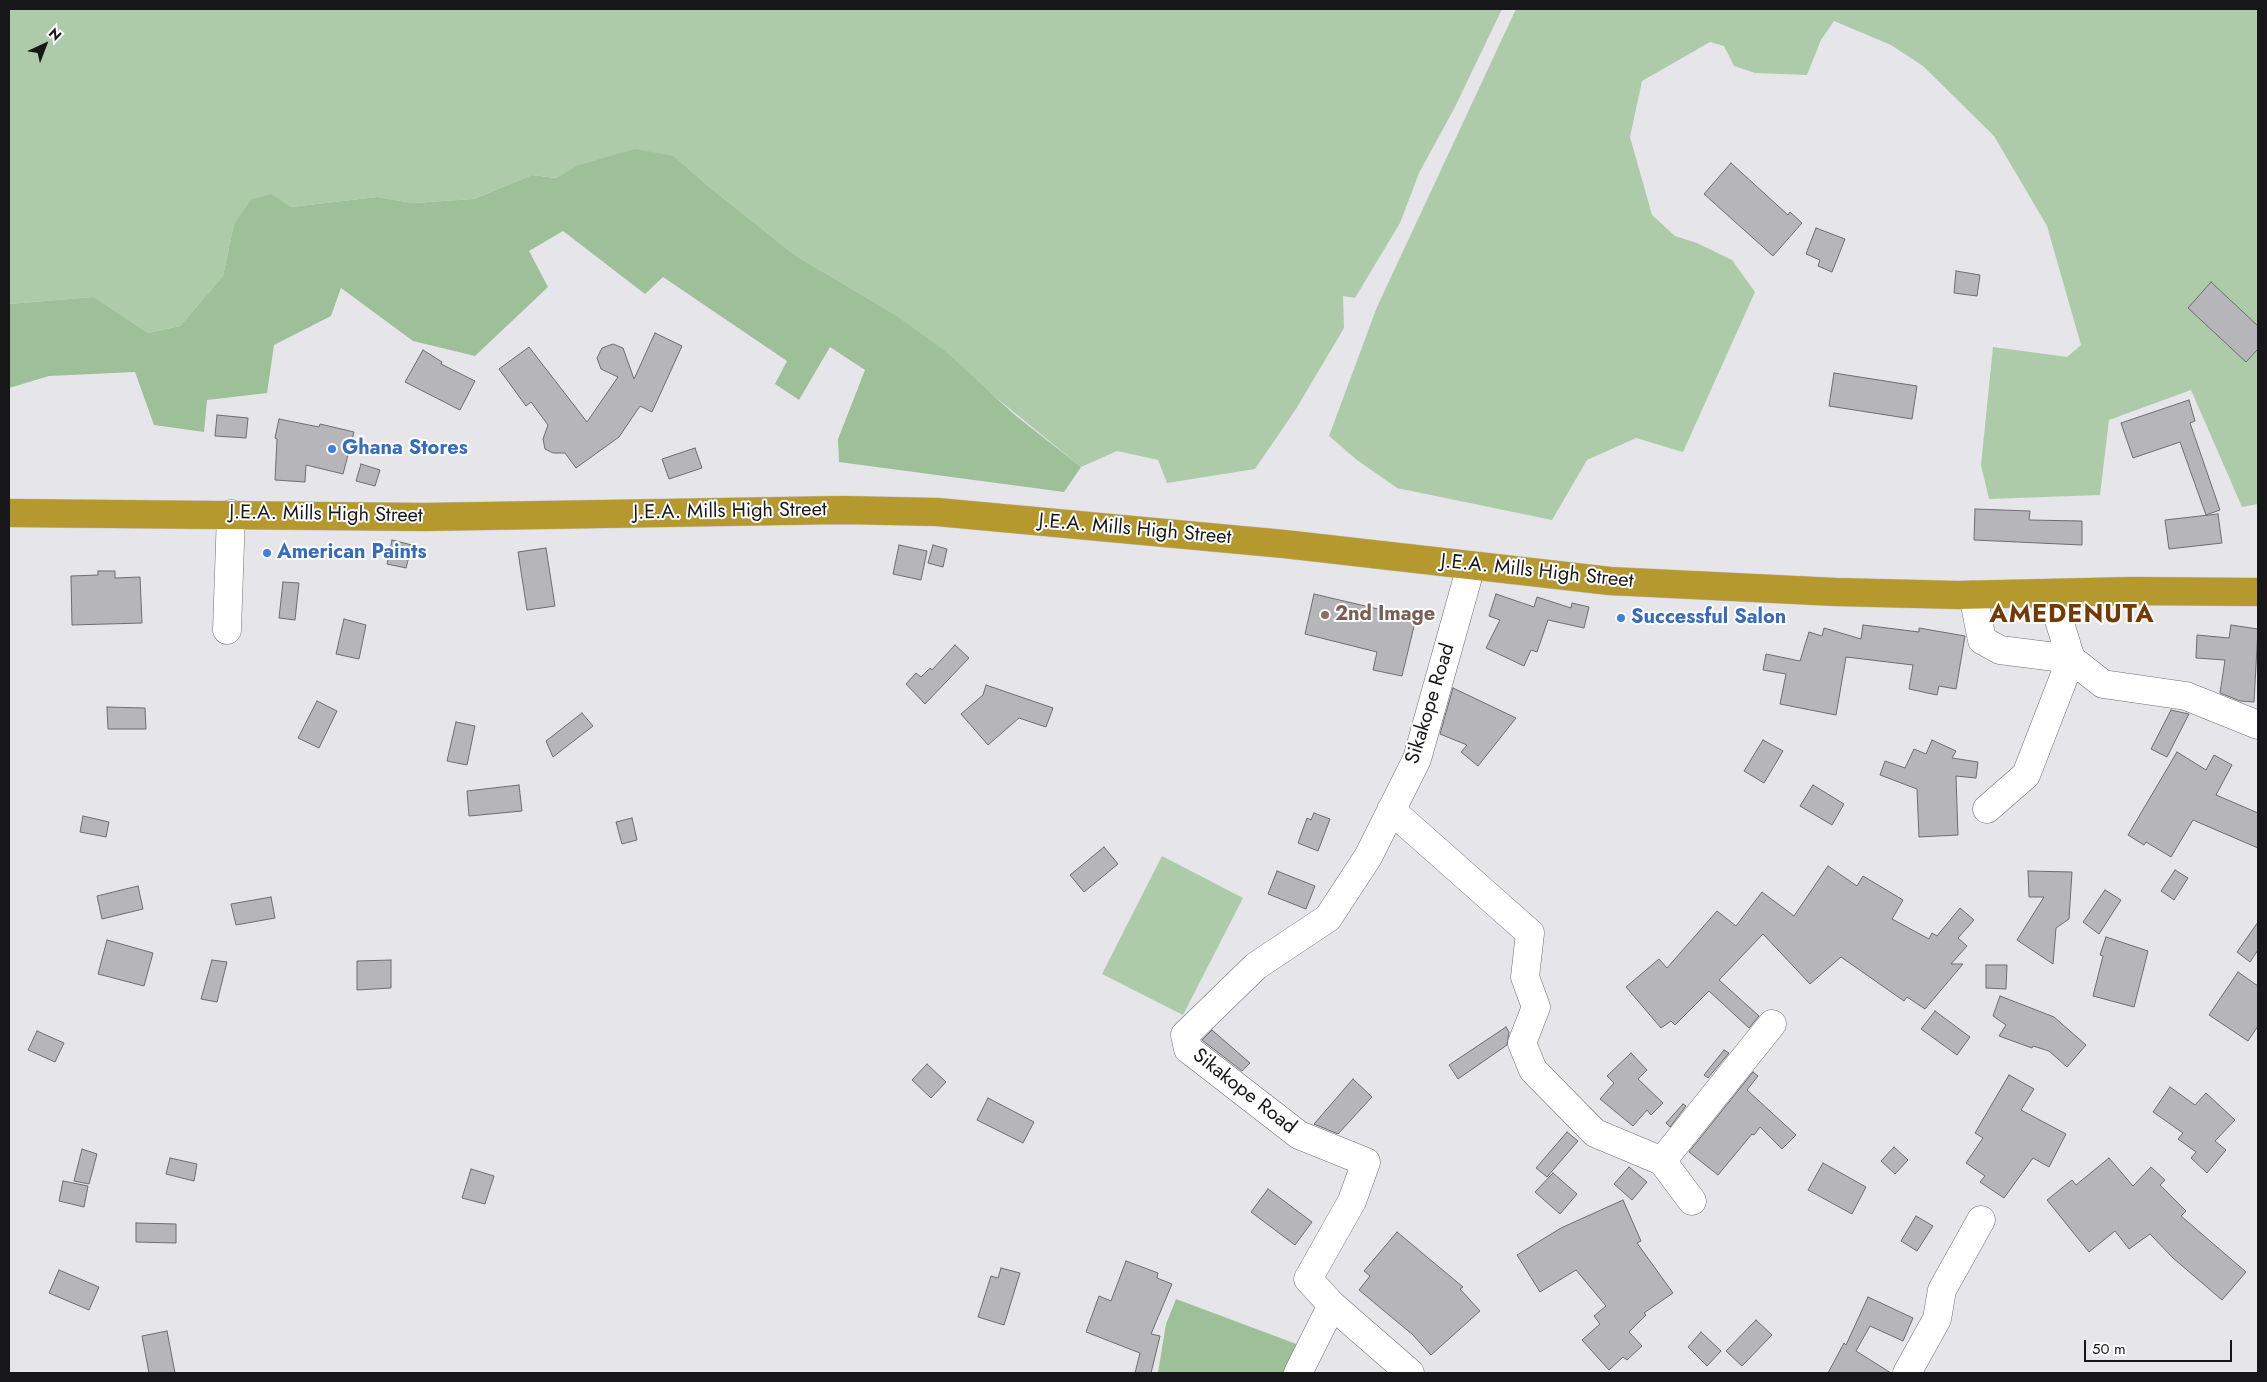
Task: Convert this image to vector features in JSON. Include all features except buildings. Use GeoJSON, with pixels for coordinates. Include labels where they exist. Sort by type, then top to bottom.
{"type":"FeatureCollection","features":[{"type":"Feature","properties":{"kind":"highway","name":"J.E.A. Mills High Street"},"geometry":{"type":"LineString","coordinates":[[9,512],[424,517],[842,510],[937,512],[1274,543],[1610,581],[1836,592],[1973,595],[2132,591],[2258,592]]}},
{"type":"Feature","properties":{"kind":"street"},"geometry":{"type":"LineString","coordinates":[[227,630],[231,514]]}},
{"type":"Feature","properties":{"kind":"street","name":"Sikakope Road"},"geometry":{"type":"LineString","coordinates":[[1410,1373],[1332,1305],[1308,1279],[1352,1202],[1366,1162],[1299,1135],[1188,1049],[1185,1035],[1256,966],[1328,918],[1368,857],[1417,759],[1472,566]]}},
{"type":"Feature","properties":{"kind":"street"},"geometry":{"type":"LineString","coordinates":[[1986,809],[2026,775],[2071,659],[2051,594]]}},
{"type":"Feature","properties":{"kind":"street"},"geometry":{"type":"LineString","coordinates":[[1973,595],[1982,640],[2000,650],[2071,659],[2103,684],[2186,696],[2258,725]]}},
{"type":"Feature","properties":{"kind":"street"},"geometry":{"type":"LineString","coordinates":[[1391,810],[1530,934],[1526,977],[1536,1007],[1522,1043],[1533,1070],[1595,1133],[1662,1161],[1692,1201]]}},
{"type":"Feature","properties":{"kind":"street"},"geometry":{"type":"LineString","coordinates":[[1662,1161],[1772,1024]]}},
{"type":"Feature","properties":{"kind":"street"},"geometry":{"type":"LineString","coordinates":[[1908,1373],[1936,1319],[1942,1290],[1981,1220]]}},
{"type":"Feature","properties":{"kind":"street"},"geometry":{"type":"LineString","coordinates":[[1298,1373],[1332,1305]]}},
{"type":"Feature","properties":{"kind":"green space"},"geometry":{"type":"Polygon","coordinates":[[[9,9],[1502,9],[1455,107],[1419,173],[1400,223],[1355,298],[1343,296],[1344,328],[1296,409],[1255,469],[1167,483],[1158,460],[1117,451],[1081,467],[894,314],[796,256],[708,186],[674,156],[576,166],[556,178],[532,175],[474,199],[413,203],[377,197],[291,207],[271,195],[234,224],[223,276],[180,326],[148,333],[94,297],[9,304],[9,9]]]}},
{"type":"Feature","properties":{"kind":"green space"},"geometry":{"type":"Polygon","coordinates":[[[1516,9],[2258,9],[2258,504],[2242,507],[2191,390],[2109,420],[2100,495],[1989,499],[1981,465],[1993,347],[2067,357],[2081,345],[2047,226],[1994,136],[1923,66],[1891,45],[1834,21],[1821,40],[1807,75],[1755,73],[1734,66],[1724,46],[1710,42],[1642,81],[1630,137],[1652,215],[1675,236],[1697,243],[1732,260],[1755,292],[1683,452],[1636,438],[1587,460],[1552,520],[1397,488],[1357,460],[1329,436],[1377,307],[1516,9]]]}},
{"type":"Feature","properties":{"kind":"green space"},"geometry":{"type":"Polygon","coordinates":[[[635,149],[674,156],[708,186],[796,256],[894,314],[946,352],[1015,415],[1081,467],[1064,492],[839,462],[838,439],[865,370],[830,347],[799,400],[775,384],[787,361],[663,277],[645,294],[563,231],[529,251],[548,287],[475,356],[413,341],[341,288],[331,316],[274,345],[267,393],[207,400],[204,432],[154,425],[135,372],[49,376],[9,388],[9,304],[94,297],[148,333],[180,326],[223,276],[234,224],[251,200],[271,194],[291,207],[377,197],[413,203],[474,199],[532,175],[556,178],[576,166],[635,149]]]}},
{"type":"Feature","properties":{"kind":"green space"},"geometry":{"type":"Polygon","coordinates":[[[1162,856],[1243,898],[1183,1015],[1102,974],[1162,856]]]}},
{"type":"Feature","properties":{"kind":"green space"},"geometry":{"type":"Polygon","coordinates":[[[1176,1299],[1299,1345],[1288,1373],[1158,1373],[1166,1324],[1176,1299]]]}},
{"type":"Feature","properties":{"kind":"place","name":"Ghana Stores"},"geometry":{"type":"Point","coordinates":[332,449]}},
{"type":"Feature","properties":{"kind":"place","name":"American Paints"},"geometry":{"type":"Point","coordinates":[267,553]}},
{"type":"Feature","properties":{"kind":"place","name":"2nd Image"},"geometry":{"type":"Point","coordinates":[1325,615]}},
{"type":"Feature","properties":{"kind":"place","name":"Successful Salon"},"geometry":{"type":"Point","coordinates":[1621,618]}},
{"type":"Feature","properties":{"kind":"district","name":"AMEDENUTA"},"geometry":{"type":"Point","coordinates":[2072,616]}}]}
